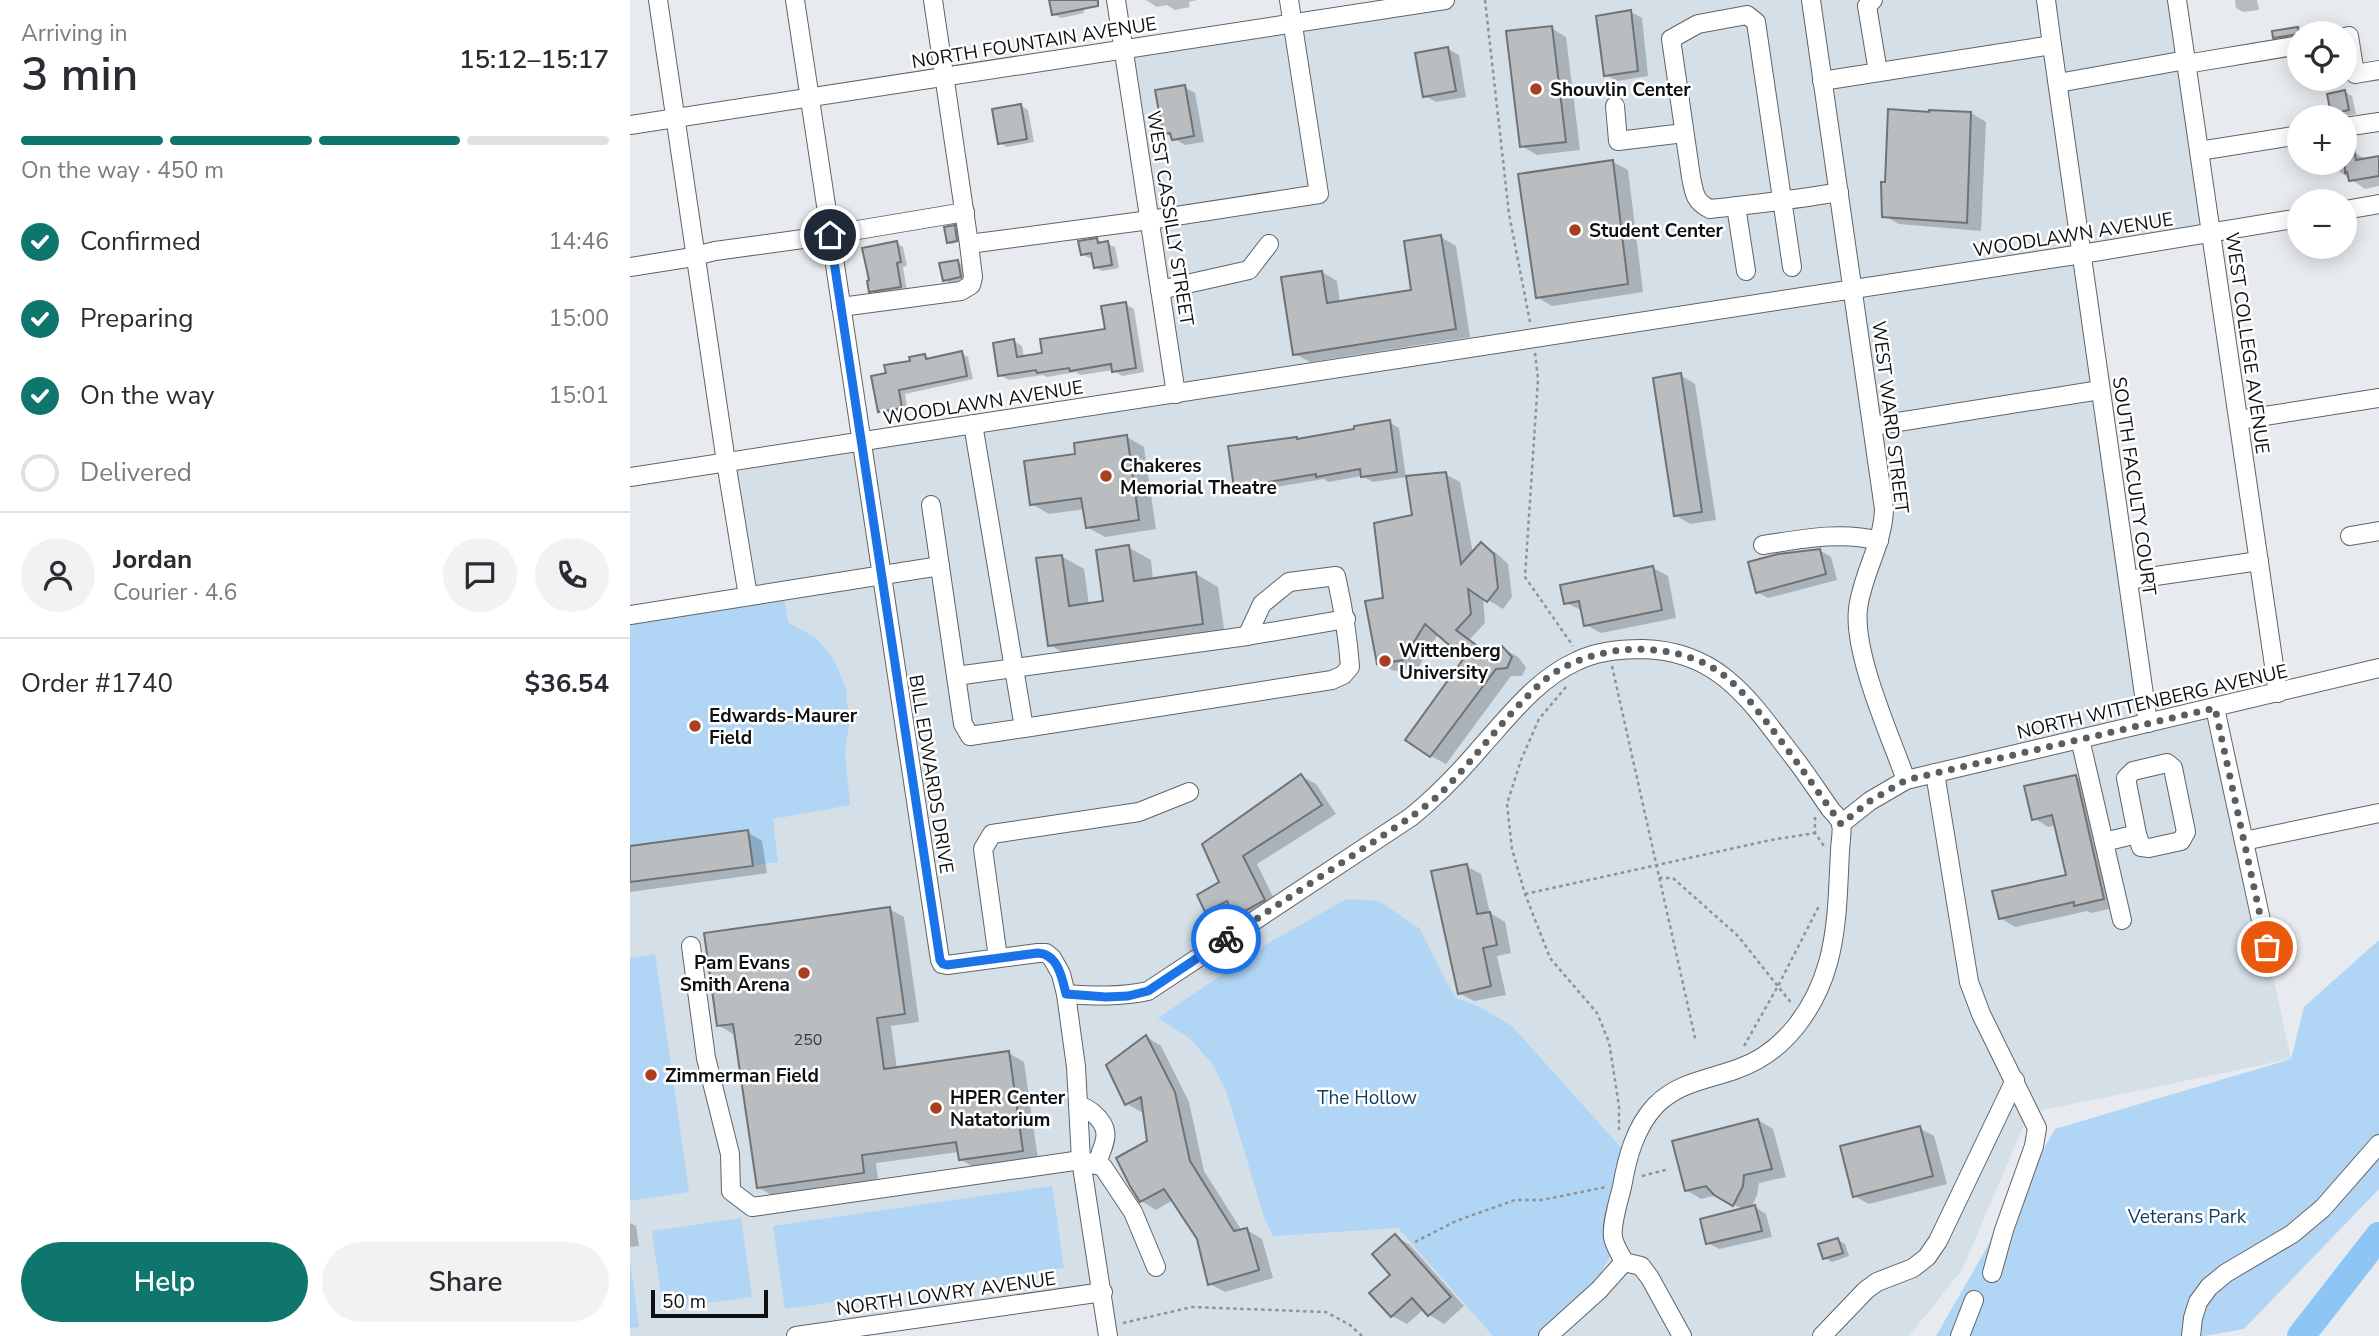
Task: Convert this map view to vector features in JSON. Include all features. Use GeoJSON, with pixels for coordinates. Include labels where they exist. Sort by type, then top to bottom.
{"type":"FeatureCollection","features":[{"type":"Feature","properties":{"kind":"street"},"geometry":{"type":"LineString","coordinates":[[658,0],[748,596]]}},
{"type":"Feature","properties":{"kind":"street","name":"BILL EDWARDS DRIVE"},"geometry":{"type":"LineString","coordinates":[[795,0],[940,960],[947,965],[1046,953],[1052,958],[1060,974],[1066,994],[1078,1105],[1089,1162],[1108,1331]]}},
{"type":"Feature","properties":{"kind":"street"},"geometry":{"type":"LineString","coordinates":[[841,307],[966,290],[971,285],[973,277],[965,212],[933,0]]}},
{"type":"Feature","properties":{"kind":"street","name":"WEST CASSILLY STREET"},"geometry":{"type":"LineString","coordinates":[[1116,0],[1176,394]]}},
{"type":"Feature","properties":{"kind":"street"},"geometry":{"type":"LineString","coordinates":[[969,244],[1319,194],[1289,0]]}},
{"type":"Feature","properties":{"kind":"street","name":"NORTH FOUNTAIN AVENUE"},"geometry":{"type":"LineString","coordinates":[[630,125],[1445,0]]}},
{"type":"Feature","properties":{"kind":"street","name":"WEST WARD STREET"},"geometry":{"type":"LineString","coordinates":[[1811,0],[1884,509],[1884,528],[1863,586],[1858,609],[1858,629],[1862,652],[1906,780]]}},
{"type":"Feature","properties":{"kind":"street"},"geometry":{"type":"LineString","coordinates":[[1874,0],[1867,6],[1878,72]]}},
{"type":"Feature","properties":{"kind":"street","name":"SOUTH FACULTY COURT"},"geometry":{"type":"LineString","coordinates":[[2046,0],[2148,723]]}},
{"type":"Feature","properties":{"kind":"street","name":"WEST COLLEGE AVENUE"},"geometry":{"type":"LineString","coordinates":[[2177,0],[2278,693]]}},
{"type":"Feature","properties":{"kind":"street"},"geometry":{"type":"LineString","coordinates":[[1792,267],[1783,200],[1756,22],[1747,15],[1698,24],[1671,39],[1694,196],[1700,205],[1710,209],[1783,200],[1839,192]]}},
{"type":"Feature","properties":{"kind":"street"},"geometry":{"type":"LineString","coordinates":[[1822,81],[2052,45]]}},
{"type":"Feature","properties":{"kind":"street"},"geometry":{"type":"LineString","coordinates":[[2058,83],[2287,47]]}},
{"type":"Feature","properties":{"kind":"street"},"geometry":{"type":"LineString","coordinates":[[2357,74],[2379,71]]}},
{"type":"Feature","properties":{"kind":"street"},"geometry":{"type":"LineString","coordinates":[[1615,106],[1618,141],[1685,133]]}},
{"type":"Feature","properties":{"kind":"street"},"geometry":{"type":"LineString","coordinates":[[2357,125],[2379,122]]}},
{"type":"Feature","properties":{"kind":"street"},"geometry":{"type":"LineString","coordinates":[[2199,151],[2287,137]]}},
{"type":"Feature","properties":{"kind":"street"},"geometry":{"type":"LineString","coordinates":[[2357,208],[2379,204]]}},
{"type":"Feature","properties":{"kind":"street"},"geometry":{"type":"LineString","coordinates":[[1736,206],[1746,271]]}},
{"type":"Feature","properties":{"kind":"street"},"geometry":{"type":"LineString","coordinates":[[630,267],[965,212]]}},
{"type":"Feature","properties":{"kind":"street","name":"WOODLAWN AVENUE"},"geometry":{"type":"LineString","coordinates":[[630,477],[2287,220]]}},
{"type":"Feature","properties":{"kind":"street"},"geometry":{"type":"LineString","coordinates":[[1160,290],[1249,270],[1269,244]]}},
{"type":"Feature","properties":{"kind":"street"},"geometry":{"type":"LineString","coordinates":[[1873,426],[2100,390]]}},
{"type":"Feature","properties":{"kind":"street"},"geometry":{"type":"LineString","coordinates":[[2239,421],[2379,398]]}},
{"type":"Feature","properties":{"kind":"street"},"geometry":{"type":"LineString","coordinates":[[973,424],[1024,728]]}},
{"type":"Feature","properties":{"kind":"street"},"geometry":{"type":"LineString","coordinates":[[931,505],[963,724],[970,736],[1332,680],[1343,675],[1350,667],[1346,619],[1336,576],[1289,582],[1262,604],[1250,630]]}},
{"type":"Feature","properties":{"kind":"street"},"geometry":{"type":"LineString","coordinates":[[2350,536],[2379,531]]}},
{"type":"Feature","properties":{"kind":"street"},"geometry":{"type":"LineString","coordinates":[[1763,544],[1843,536],[1879,541]]}},
{"type":"Feature","properties":{"kind":"street"},"geometry":{"type":"LineString","coordinates":[[2127,580],[2259,562]]}},
{"type":"Feature","properties":{"kind":"street"},"geometry":{"type":"LineString","coordinates":[[630,615],[940,566]]}},
{"type":"Feature","properties":{"kind":"street"},"geometry":{"type":"LineString","coordinates":[[956,676],[1250,630],[1346,619]]}},
{"type":"Feature","properties":{"kind":"street"},"geometry":{"type":"LineString","coordinates":[[1066,994],[1117,996],[1148,991],[1411,817],[1439,794],[1515,709],[1561,669],[1582,659],[1609,652],[1643,649],[1675,653],[1701,662],[1734,684],[1754,706],[1841,824],[1835,928],[1819,989],[1792,1032],[1756,1061],[1692,1082],[1674,1091],[1646,1117],[1636,1136],[1623,1181],[1612,1236],[1624,1262]]}},
{"type":"Feature","properties":{"kind":"street","name":"NORTH WITTENBERG AVENUE"},"geometry":{"type":"LineString","coordinates":[[1935,773],[2379,668]]}},
{"type":"Feature","properties":{"kind":"street"},"geometry":{"type":"LineString","coordinates":[[2215,708],[2267,947]]}},
{"type":"Feature","properties":{"kind":"street"},"geometry":{"type":"LineString","coordinates":[[2080,739],[2122,920]]}},
{"type":"Feature","properties":{"kind":"street"},"geometry":{"type":"LineString","coordinates":[[2167,763],[2172,768],[2186,832],[2181,841],[2149,848],[2141,847],[2137,834],[2126,778],[2133,771],[2167,763]]}},
{"type":"Feature","properties":{"kind":"street"},"geometry":{"type":"LineString","coordinates":[[1841,824],[1870,801],[1906,780],[1935,773],[1969,982],[1981,1014],[2037,1128],[2034,1146],[2004,1230],[1992,1273]]}},
{"type":"Feature","properties":{"kind":"street"},"geometry":{"type":"LineString","coordinates":[[998,958],[983,849],[992,834],[1139,812],[1189,792]]}},
{"type":"Feature","properties":{"kind":"street"},"geometry":{"type":"LineString","coordinates":[[2244,841],[2379,813]]}},
{"type":"Feature","properties":{"kind":"street"},"geometry":{"type":"LineString","coordinates":[[2104,842],[2137,834]]}},
{"type":"Feature","properties":{"kind":"street"},"geometry":{"type":"LineString","coordinates":[[691,946],[706,1058],[730,1154],[731,1191],[752,1208],[1089,1162],[1103,1167],[1133,1212],[1156,1267]]}},
{"type":"Feature","properties":{"kind":"street"},"geometry":{"type":"LineString","coordinates":[[1822,1336],[1866,1290],[1877,1282],[1913,1268],[1927,1257],[1938,1241],[2015,1080]]}},
{"type":"Feature","properties":{"kind":"street"},"geometry":{"type":"LineString","coordinates":[[1078,1105],[1100,1119],[1105,1128],[1106,1140],[1089,1162]]}},
{"type":"Feature","properties":{"kind":"street"},"geometry":{"type":"LineString","coordinates":[[2191,1336],[2198,1302],[2209,1287],[2226,1273],[2292,1234],[2323,1208],[2379,1144]]}},
{"type":"Feature","properties":{"kind":"street"},"geometry":{"type":"LineString","coordinates":[[1548,1336],[1599,1290],[1624,1262]]}},
{"type":"Feature","properties":{"kind":"street"},"geometry":{"type":"LineString","coordinates":[[1624,1262],[1641,1266],[1682,1336]]}},
{"type":"Feature","properties":{"kind":"street","name":"NORTH LOWRY AVENUE"},"geometry":{"type":"LineString","coordinates":[[796,1336],[1103,1292]]}},
{"type":"Feature","properties":{"kind":"street"},"geometry":{"type":"LineString","coordinates":[[1960,1336],[1974,1300]]}},
{"type":"Feature","properties":{"kind":"path"},"geometry":{"type":"LineString","coordinates":[[1609,652],[1696,1042]]}},
{"type":"Feature","properties":{"kind":"path"},"geometry":{"type":"LineString","coordinates":[[1572,680],[1539,719],[1521,760],[1507,804],[1512,849],[1525,894],[1550,958],[1597,1013],[1609,1042],[1619,1106],[1620,1138]]}},
{"type":"Feature","properties":{"kind":"path"},"geometry":{"type":"LineString","coordinates":[[1825,801],[1815,818],[1815,833],[1823,845],[1839,853]]}},
{"type":"Feature","properties":{"kind":"path"},"geometry":{"type":"LineString","coordinates":[[1525,894],[1771,840],[1815,833]]}},
{"type":"Feature","properties":{"kind":"path"},"geometry":{"type":"LineString","coordinates":[[1659,878],[1672,878],[1738,936],[1803,1017]]}},
{"type":"Feature","properties":{"kind":"path"},"geometry":{"type":"LineString","coordinates":[[1744,1047],[1829,885],[1839,881]]}},
{"type":"Feature","properties":{"kind":"path"},"geometry":{"type":"LineString","coordinates":[[1415,1242],[1456,1221],[1515,1200],[1542,1200],[1670,1169]]}},
{"type":"Feature","properties":{"kind":"path"},"geometry":{"type":"LineString","coordinates":[[1108,1331],[1192,1307],[1326,1312],[1350,1325],[1362,1336]]}},
{"type":"Feature","properties":{"kind":"shaded area","name":"Wittenberg University"},"geometry":{"type":"Polygon","coordinates":[[[1442,0],[2177,0],[2211,233],[2083,254],[2148,723],[2215,708],[2291,1059],[2029,1113],[1962,1270],[1909,1336],[1108,1336],[1103,1293],[805,1336],[630,1336],[630,614],[748,595],[726,462],[1176,394],[1123,49],[1442,0]]]}},
{"type":"Feature","properties":{"kind":"green space"},"geometry":{"type":"Polygon","coordinates":[[[783,590],[788,622],[816,638],[833,658],[846,688],[849,725],[845,754],[850,805],[773,819],[778,862],[630,882],[630,615],[783,590]]]}},
{"type":"Feature","properties":{"kind":"green space","name":"The Hollow"},"geometry":{"type":"Polygon","coordinates":[[[1347,899],[1379,901],[1420,929],[1455,998],[1478,1006],[1512,1026],[1633,1161],[1622,1235],[1590,1292],[1548,1336],[1493,1336],[1398,1228],[1273,1236],[1264,1217],[1226,1090],[1211,1062],[1189,1038],[1158,1018],[1273,940],[1347,899]]]}},
{"type":"Feature","properties":{"kind":"green space","name":"Veterans Park"},"geometry":{"type":"Polygon","coordinates":[[[2379,940],[2379,1189],[2244,1329],[2204,1336],[1936,1336],[2055,1129],[2291,1059],[2304,1007],[2379,940]]]}},
{"type":"Feature","properties":{"kind":"green space","name":"Zimmerman Field"},"geometry":{"type":"Polygon","coordinates":[[[655,954],[689,1192],[630,1201],[630,958],[655,954]]]}},
{"type":"Feature","properties":{"kind":"green space"},"geometry":{"type":"Polygon","coordinates":[[[1052,1186],[1064,1268],[785,1309],[773,1226],[1052,1186]]]}},
{"type":"Feature","properties":{"kind":"green space"},"geometry":{"type":"Polygon","coordinates":[[[741,1218],[752,1297],[663,1309],[652,1231],[741,1218]]]}},
{"type":"Feature","properties":{"kind":"green space"},"geometry":{"type":"Polygon","coordinates":[[[630,1260],[639,1327],[630,1328],[630,1260]]]}},
{"type":"Feature","properties":{"kind":"building"},"geometry":{"type":"Polygon","coordinates":[[[1049,0],[1098,0],[1098,6],[1052,15],[1049,0]]]}},
{"type":"Feature","properties":{"kind":"building"},"geometry":{"type":"Polygon","coordinates":[[[1631,10],[1638,71],[1604,76],[1596,16],[1631,10]]]}},
{"type":"Feature","properties":{"kind":"building"},"geometry":{"type":"Polygon","coordinates":[[[1552,26],[1566,142],[1520,147],[1506,31],[1552,26]]]}},
{"type":"Feature","properties":{"kind":"building"},"geometry":{"type":"Polygon","coordinates":[[[2287,29],[2287,36],[2273,38],[2272,31],[2287,29]]]}},
{"type":"Feature","properties":{"kind":"building"},"geometry":{"type":"Polygon","coordinates":[[[1448,47],[1456,91],[1423,97],[1415,53],[1448,47]]]}},
{"type":"Feature","properties":{"kind":"building"},"geometry":{"type":"Polygon","coordinates":[[[1185,85],[1194,136],[1172,140],[1170,133],[1163,134],[1155,90],[1185,85]]]}},
{"type":"Feature","properties":{"kind":"building"},"geometry":{"type":"Polygon","coordinates":[[[2345,91],[2348,105],[2329,105],[2327,94],[2345,91]]]}},
{"type":"Feature","properties":{"kind":"building"},"geometry":{"type":"Polygon","coordinates":[[[1021,104],[1027,139],[998,144],[992,109],[1021,104]]]}},
{"type":"Feature","properties":{"kind":"building"},"geometry":{"type":"Polygon","coordinates":[[[1888,109],[1971,112],[1967,223],[1882,217],[1881,182],[1885,182],[1888,109]]]}},
{"type":"Feature","properties":{"kind":"building"},"geometry":{"type":"Polygon","coordinates":[[[2379,156],[2379,176],[2349,181],[2348,175],[2357,175],[2357,160],[2379,156]]]}},
{"type":"Feature","properties":{"kind":"building"},"geometry":{"type":"Polygon","coordinates":[[[1613,160],[1628,284],[1536,298],[1518,174],[1613,160]]]}},
{"type":"Feature","properties":{"kind":"building"},"geometry":{"type":"Polygon","coordinates":[[[955,225],[957,241],[947,243],[944,227],[955,225]]]}},
{"type":"Feature","properties":{"kind":"building"},"geometry":{"type":"Polygon","coordinates":[[[1441,235],[1456,329],[1293,355],[1281,277],[1322,271],[1327,303],[1411,290],[1404,241],[1441,235]]]}},
{"type":"Feature","properties":{"kind":"building"},"geometry":{"type":"Polygon","coordinates":[[[1097,238],[1098,243],[1108,241],[1112,265],[1094,268],[1091,253],[1081,255],[1078,241],[1097,238]]]}},
{"type":"Feature","properties":{"kind":"building"},"geometry":{"type":"Polygon","coordinates":[[[897,241],[901,262],[897,263],[901,287],[869,292],[862,248],[897,241]]]}},
{"type":"Feature","properties":{"kind":"building"},"geometry":{"type":"Polygon","coordinates":[[[958,260],[961,277],[943,281],[939,263],[958,260]]]}},
{"type":"Feature","properties":{"kind":"building"},"geometry":{"type":"Polygon","coordinates":[[[1126,302],[1136,368],[1112,372],[1111,364],[1070,371],[1069,368],[1037,373],[1036,370],[998,376],[993,343],[1014,339],[1017,357],[1042,353],[1040,339],[1105,329],[1101,306],[1126,302]]]}},
{"type":"Feature","properties":{"kind":"building"},"geometry":{"type":"Polygon","coordinates":[[[962,351],[967,376],[899,390],[902,408],[878,412],[871,376],[886,373],[884,365],[910,361],[909,357],[925,354],[926,359],[962,351]]]}},
{"type":"Feature","properties":{"kind":"building"},"geometry":{"type":"Polygon","coordinates":[[[1681,373],[1702,512],[1674,516],[1653,378],[1681,373]]]}},
{"type":"Feature","properties":{"kind":"building"},"geometry":{"type":"Polygon","coordinates":[[[1390,420],[1397,472],[1361,477],[1360,469],[1234,488],[1228,446],[1297,439],[1390,420]]]}},
{"type":"Feature","properties":{"kind":"building","name":"Chakeres Memorial Theatre"},"geometry":{"type":"Polygon","coordinates":[[[1127,435],[1139,520],[1086,528],[1081,498],[1030,505],[1024,461],[1075,454],[1074,443],[1127,435]]]}},
{"type":"Feature","properties":{"kind":"building"},"geometry":{"type":"Polygon","coordinates":[[[1446,472],[1461,564],[1481,542],[1494,554],[1498,588],[1487,602],[1468,589],[1471,614],[1456,630],[1487,653],[1502,646],[1512,657],[1507,668],[1496,669],[1430,757],[1405,740],[1464,658],[1425,624],[1403,660],[1377,664],[1365,601],[1383,598],[1374,523],[1412,515],[1406,476],[1446,472]]]}},
{"type":"Feature","properties":{"kind":"building"},"geometry":{"type":"Polygon","coordinates":[[[1129,545],[1134,581],[1196,572],[1203,624],[1048,646],[1036,558],[1062,555],[1069,606],[1103,601],[1096,550],[1129,545]]]}},
{"type":"Feature","properties":{"kind":"building"},"geometry":{"type":"Polygon","coordinates":[[[1820,549],[1826,574],[1756,593],[1748,562],[1778,554],[1820,549]]]}},
{"type":"Feature","properties":{"kind":"building"},"geometry":{"type":"Polygon","coordinates":[[[1653,566],[1662,610],[1584,626],[1579,601],[1564,604],[1560,585],[1653,566]]]}},
{"type":"Feature","properties":{"kind":"building"},"geometry":{"type":"Polygon","coordinates":[[[1301,774],[1322,805],[1243,856],[1265,900],[1234,917],[1227,901],[1205,912],[1197,895],[1219,882],[1202,844],[1301,774]]]}},
{"type":"Feature","properties":{"kind":"building"},"geometry":{"type":"Polygon","coordinates":[[[2076,775],[2104,899],[2074,906],[2074,902],[1999,919],[1992,891],[2066,875],[2052,815],[2032,820],[2024,786],[2076,775]]]}},
{"type":"Feature","properties":{"kind":"building"},"geometry":{"type":"Polygon","coordinates":[[[748,830],[753,866],[630,882],[630,846],[748,830]]]}},
{"type":"Feature","properties":{"kind":"building"},"geometry":{"type":"Polygon","coordinates":[[[1467,864],[1477,914],[1490,912],[1497,945],[1483,948],[1491,986],[1458,994],[1431,871],[1467,864]]]}},
{"type":"Feature","properties":{"kind":"building"},"geometry":{"type":"Polygon","coordinates":[[[890,907],[905,1014],[877,1018],[884,1069],[1009,1051],[1023,1151],[959,1160],[956,1142],[862,1155],[864,1173],[757,1188],[733,1024],[717,1026],[704,933],[890,907]]]}},
{"type":"Feature","properties":{"kind":"building"},"geometry":{"type":"Polygon","coordinates":[[[1146,1035],[1175,1092],[1190,1161],[1234,1231],[1247,1228],[1259,1270],[1208,1285],[1197,1239],[1164,1189],[1140,1202],[1116,1158],[1147,1141],[1141,1097],[1125,1105],[1106,1065],[1146,1035]]]}},
{"type":"Feature","properties":{"kind":"building"},"geometry":{"type":"Polygon","coordinates":[[[1758,1119],[1772,1169],[1744,1175],[1743,1186],[1733,1206],[1714,1195],[1706,1186],[1685,1191],[1672,1141],[1758,1119]]]}},
{"type":"Feature","properties":{"kind":"building"},"geometry":{"type":"Polygon","coordinates":[[[1920,1126],[1933,1176],[1853,1197],[1840,1146],[1920,1126]]]}},
{"type":"Feature","properties":{"kind":"building"},"geometry":{"type":"Polygon","coordinates":[[[1755,1205],[1762,1231],[1706,1244],[1700,1219],[1755,1205]]]}},
{"type":"Feature","properties":{"kind":"building"},"geometry":{"type":"Polygon","coordinates":[[[1395,1234],[1451,1297],[1428,1316],[1412,1298],[1391,1317],[1369,1293],[1390,1275],[1372,1254],[1395,1234]]]}},
{"type":"Feature","properties":{"kind":"building"},"geometry":{"type":"Polygon","coordinates":[[[1838,1238],[1843,1253],[1823,1259],[1818,1244],[1838,1238]]]}},
{"type":"Feature","properties":{"kind":"waterway"},"geometry":{"type":"LineString","coordinates":[[2301,1336],[2379,1236]]}},
{"type":"Feature","properties":{"kind":"way so far"},"geometry":{"type":"LineString","coordinates":[[1226,939],[1411,817],[1439,794],[1515,709],[1561,669],[1603,653],[1632,649],[1675,653],[1701,662],[1734,684],[1800,766],[1841,824],[1870,801],[1906,780],[2215,708],[2267,947]]}},
{"type":"Feature","properties":{"kind":"place","name":"Shouvlin Center"},"geometry":{"type":"Point","coordinates":[1536,89]}},
{"type":"Feature","properties":{"kind":"place","name":"Student Center"},"geometry":{"type":"Point","coordinates":[1575,230]}},
{"type":"Feature","properties":{"kind":"place","name":"Chakeres Memorial Theatre"},"geometry":{"type":"Point","coordinates":[1106,476]}},
{"type":"Feature","properties":{"kind":"place","name":"Wittenberg University"},"geometry":{"type":"Point","coordinates":[1385,661]}},
{"type":"Feature","properties":{"kind":"place","name":"Edwards-Maurer Field"},"geometry":{"type":"Point","coordinates":[695,726]}},
{"type":"Feature","properties":{"kind":"place","name":"Pam Evans Smith Arena"},"geometry":{"type":"Point","coordinates":[804,973]}},
{"type":"Feature","properties":{"kind":"place","name":"Zimmerman Field"},"geometry":{"type":"Point","coordinates":[651,1075]}},
{"type":"Feature","properties":{"kind":"place","name":"HPER Center Natatorium"},"geometry":{"type":"Point","coordinates":[936,1108]}},
{"type":"Feature","properties":{"kind":"route"},"geometry":{"type":"LineString","coordinates":[[830,235],[940,960],[947,965],[1046,953],[1052,958],[1060,974],[1066,994],[1128,996],[1148,991],[1226,939]]}}]}
